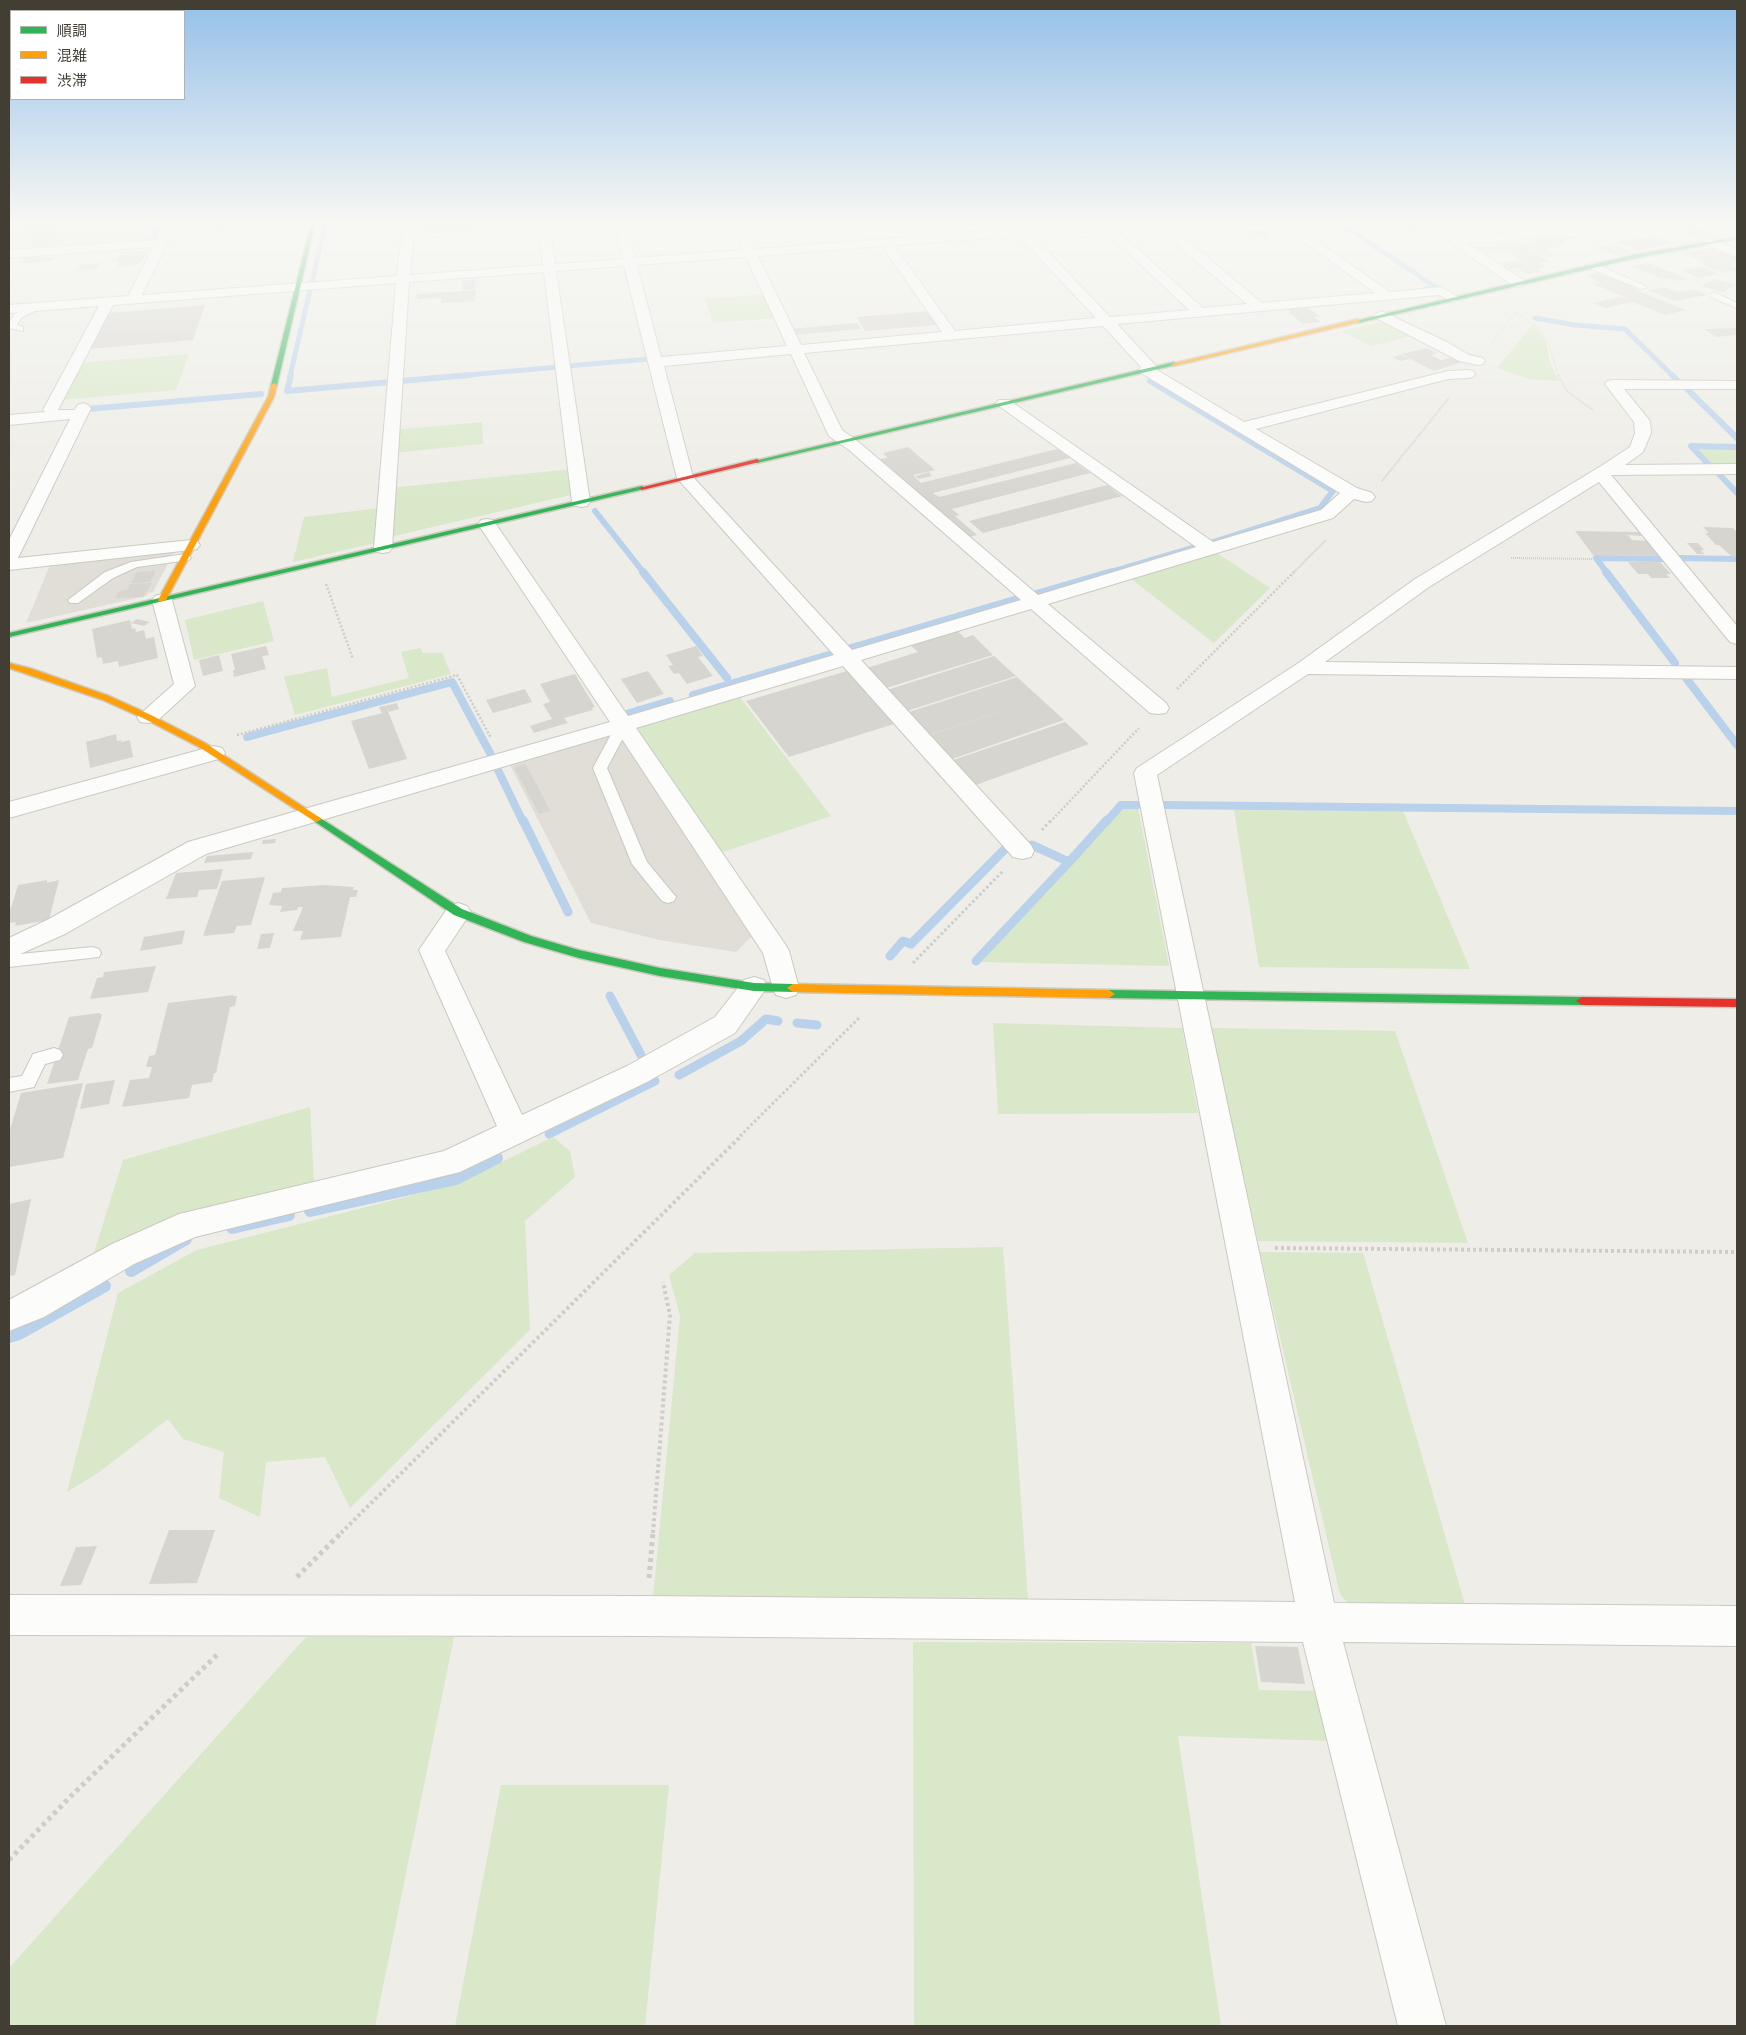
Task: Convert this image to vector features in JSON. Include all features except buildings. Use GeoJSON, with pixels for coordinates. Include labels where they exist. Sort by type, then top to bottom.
{"type":"FeatureCollection","features":[{"type":"Feature","properties":{"kind":"street"},"geometry":{"type":"LineString","coordinates":[[9,558],[82,408],[51,410],[101,315]]}},
{"type":"Feature","properties":{"kind":"street"},"geometry":{"type":"LineString","coordinates":[[148,717],[185,686],[162,600],[271,398],[291,315]]}},
{"type":"Feature","properties":{"kind":"street"},"geometry":{"type":"LineString","coordinates":[[383,548],[400,315]]}},
{"type":"Feature","properties":{"kind":"street"},"geometry":{"type":"LineString","coordinates":[[555,315],[581,502]]}},
{"type":"Feature","properties":{"kind":"street"},"geometry":{"type":"LineString","coordinates":[[643,315],[685,478],[1022,851]]}},
{"type":"Feature","properties":{"kind":"street"},"geometry":{"type":"LineString","coordinates":[[779,315],[835,433],[855,447],[1158,708]]}},
{"type":"Feature","properties":{"kind":"street"},"geometry":{"type":"LineString","coordinates":[[937,315],[951,335]]}},
{"type":"Feature","properties":{"kind":"street"},"geometry":{"type":"LineString","coordinates":[[1100,315],[1148,370],[1360,495]]}},
{"type":"Feature","properties":{"kind":"street"},"geometry":{"type":"LineString","coordinates":[[655,362],[1177,315]]}},
{"type":"Feature","properties":{"kind":"street"},"geometry":{"type":"LineString","coordinates":[[9,636],[1381,315],[1442,345],[1464,358],[1473,367],[1242,427]]}},
{"type":"Feature","properties":{"kind":"street"},"geometry":{"type":"LineString","coordinates":[[1422,2026],[1318,1621],[1244,1248],[1145,773],[1304,668],[1422,583],[1637,449],[1643,433],[1642,421],[1612,384],[1737,385]]}},
{"type":"Feature","properties":{"kind":"street"},"geometry":{"type":"LineString","coordinates":[[1004,403],[1210,549]]}},
{"type":"Feature","properties":{"kind":"street"},"geometry":{"type":"LineString","coordinates":[[9,420],[79,414]]}},
{"type":"Feature","properties":{"kind":"street"},"geometry":{"type":"LineString","coordinates":[[1603,471],[1737,469]]}},
{"type":"Feature","properties":{"kind":"street"},"geometry":{"type":"LineString","coordinates":[[1603,471],[1737,638]]}},
{"type":"Feature","properties":{"kind":"street"},"geometry":{"type":"LineString","coordinates":[[9,949],[56,928],[197,848],[623,725],[1327,514],[1360,495]]}},
{"type":"Feature","properties":{"kind":"street"},"geometry":{"type":"LineString","coordinates":[[487,524],[776,951],[786,988]]}},
{"type":"Feature","properties":{"kind":"street"},"geometry":{"type":"LineString","coordinates":[[9,565],[188,552]]}},
{"type":"Feature","properties":{"kind":"street"},"geometry":{"type":"LineString","coordinates":[[9,666],[29,671],[106,698],[148,717],[208,749],[312,816],[387,868],[458,912],[528,939],[580,954],[660,972],[754,987],[887,991],[1737,1003]]}},
{"type":"Feature","properties":{"kind":"street"},"geometry":{"type":"LineString","coordinates":[[1304,668],[1737,673]]}},
{"type":"Feature","properties":{"kind":"street"},"geometry":{"type":"LineString","coordinates":[[9,810],[208,749]]}},
{"type":"Feature","properties":{"kind":"street"},"geometry":{"type":"LineString","coordinates":[[458,912],[432,950],[515,1133]]}},
{"type":"Feature","properties":{"kind":"street"},"geometry":{"type":"LineString","coordinates":[[9,1316],[32,1306],[123,1254],[190,1224],[449,1163],[637,1074],[725,1025],[754,987]]}},
{"type":"Feature","properties":{"kind":"street"},"geometry":{"type":"LineString","coordinates":[[9,1615],[646,1616],[1737,1626]]}},
{"type":"Feature","properties":{"kind":"lane"},"geometry":{"type":"LineString","coordinates":[[19,315],[12,326],[20,329]]}},
{"type":"Feature","properties":{"kind":"lane"},"geometry":{"type":"LineString","coordinates":[[74,600],[109,575],[135,564],[188,552]]}},
{"type":"Feature","properties":{"kind":"lane"},"geometry":{"type":"LineString","coordinates":[[623,725],[600,768],[640,864],[668,897]]}},
{"type":"Feature","properties":{"kind":"lane"},"geometry":{"type":"LineString","coordinates":[[9,961],[93,953]]}},
{"type":"Feature","properties":{"kind":"lane"},"geometry":{"type":"LineString","coordinates":[[9,1085],[28,1082],[39,1059],[54,1055]]}},
{"type":"Feature","properties":{"kind":"path"},"geometry":{"type":"LineString","coordinates":[[9,1860],[71,1796],[257,1616],[887,991],[1360,495],[1473,367],[1513,315]]}},
{"type":"Feature","properties":{"kind":"path"},"geometry":{"type":"LineString","coordinates":[[1519,315],[1533,322],[1539,328],[1547,340],[1559,377],[1567,390],[1592,410]]}},
{"type":"Feature","properties":{"kind":"path"},"geometry":{"type":"LineString","coordinates":[[1462,558],[1593,559]]}},
{"type":"Feature","properties":{"kind":"path"},"geometry":{"type":"LineString","coordinates":[[318,563],[353,659]]}},
{"type":"Feature","properties":{"kind":"path"},"geometry":{"type":"LineString","coordinates":[[208,749],[456,675],[503,760]]}},
{"type":"Feature","properties":{"kind":"path"},"geometry":{"type":"LineString","coordinates":[[1244,1248],[1737,1252]]}},
{"type":"Feature","properties":{"kind":"path"},"geometry":{"type":"LineString","coordinates":[[646,1616],[670,1315],[663,1282]]}},
{"type":"Feature","properties":{"kind":"shaded area"},"geometry":{"type":"Polygon","coordinates":[[[174,552],[153,592],[148,593],[146,596],[26,623],[50,565],[174,552]]]}},
{"type":"Feature","properties":{"kind":"shaded area"},"geometry":{"type":"Polygon","coordinates":[[[616,732],[623,735],[753,935],[736,952],[659,940],[591,923],[510,765],[616,732]]]}},
{"type":"Feature","properties":{"kind":"green space"},"geometry":{"type":"Polygon","coordinates":[[[710,315],[775,315],[776,318],[713,323],[710,315]]]}},
{"type":"Feature","properties":{"kind":"green space"},"geometry":{"type":"Polygon","coordinates":[[[1380,322],[1390,323],[1415,335],[1371,346],[1341,331],[1380,322]]]}},
{"type":"Feature","properties":{"kind":"green space"},"geometry":{"type":"Polygon","coordinates":[[[1533,324],[1546,341],[1550,363],[1559,381],[1529,379],[1497,368],[1533,324]]]}},
{"type":"Feature","properties":{"kind":"green space"},"geometry":{"type":"Polygon","coordinates":[[[189,354],[176,390],[60,400],[79,363],[189,354]]]}},
{"type":"Feature","properties":{"kind":"green space"},"geometry":{"type":"Polygon","coordinates":[[[482,422],[483,444],[393,453],[394,430],[482,422]]]}},
{"type":"Feature","properties":{"kind":"green space"},"geometry":{"type":"Polygon","coordinates":[[[1696,448],[1737,448],[1737,467],[1714,467],[1696,448]]]}},
{"type":"Feature","properties":{"kind":"green space"},"geometry":{"type":"Polygon","coordinates":[[[571,469],[575,494],[394,536],[387,535],[390,488],[571,469]]]}},
{"type":"Feature","properties":{"kind":"green space"},"geometry":{"type":"Polygon","coordinates":[[[381,508],[375,543],[293,562],[304,517],[381,508]]]}},
{"type":"Feature","properties":{"kind":"green space"},"geometry":{"type":"Polygon","coordinates":[[[1215,552],[1270,588],[1214,643],[1130,578],[1215,552]]]}},
{"type":"Feature","properties":{"kind":"green space"},"geometry":{"type":"Polygon","coordinates":[[[263,601],[274,641],[194,660],[185,620],[263,601]]]}},
{"type":"Feature","properties":{"kind":"green space"},"geometry":{"type":"Polygon","coordinates":[[[420,648],[423,653],[442,653],[451,674],[295,715],[284,677],[327,668],[332,697],[409,678],[401,652],[420,648]]]}},
{"type":"Feature","properties":{"kind":"green space"},"geometry":{"type":"Polygon","coordinates":[[[739,696],[831,816],[717,854],[634,732],[641,725],[739,696]]]}},
{"type":"Feature","properties":{"kind":"green space"},"geometry":{"type":"Polygon","coordinates":[[[1123,808],[1138,808],[1169,966],[978,962],[1123,808]]]}},
{"type":"Feature","properties":{"kind":"green space"},"geometry":{"type":"Polygon","coordinates":[[[1234,810],[1403,811],[1470,969],[1259,967],[1234,810]]]}},
{"type":"Feature","properties":{"kind":"green space"},"geometry":{"type":"Polygon","coordinates":[[[993,1023],[1182,1028],[1198,1113],[998,1114],[993,1023]]]}},
{"type":"Feature","properties":{"kind":"green space"},"geometry":{"type":"Polygon","coordinates":[[[1209,1028],[1395,1031],[1468,1243],[1258,1241],[1209,1028]]]}},
{"type":"Feature","properties":{"kind":"green space"},"geometry":{"type":"Polygon","coordinates":[[[310,1107],[314,1183],[92,1259],[123,1160],[310,1107]]]}},
{"type":"Feature","properties":{"kind":"green space"},"geometry":{"type":"Polygon","coordinates":[[[553,1137],[570,1151],[575,1177],[525,1221],[530,1330],[350,1508],[325,1457],[266,1462],[260,1517],[219,1498],[224,1452],[183,1439],[168,1419],[98,1473],[67,1492],[118,1293],[197,1250],[457,1184],[553,1137]]]}},
{"type":"Feature","properties":{"kind":"green space"},"geometry":{"type":"Polygon","coordinates":[[[1003,1247],[1028,1599],[653,1597],[680,1316],[669,1275],[695,1253],[1003,1247]]]}},
{"type":"Feature","properties":{"kind":"green space"},"geometry":{"type":"Polygon","coordinates":[[[1260,1252],[1363,1253],[1466,1608],[1350,1606],[1340,1594],[1260,1252]]]}},
{"type":"Feature","properties":{"kind":"green space"},"geometry":{"type":"Polygon","coordinates":[[[306,1637],[454,1637],[375,2026],[9,2026],[9,1968],[306,1637]]]}},
{"type":"Feature","properties":{"kind":"green space"},"geometry":{"type":"Polygon","coordinates":[[[913,1642],[1251,1643],[1259,1690],[1321,1691],[1334,1741],[1178,1736],[1221,2026],[914,2026],[913,1642]]]}},
{"type":"Feature","properties":{"kind":"green space"},"geometry":{"type":"Polygon","coordinates":[[[501,1785],[669,1785],[645,2026],[455,2026],[501,1785]]]}},
{"type":"Feature","properties":{"kind":"waterway"},"geometry":{"type":"LineString","coordinates":[[290,376],[304,315]]}},
{"type":"Feature","properties":{"kind":"waterway"},"geometry":{"type":"LineString","coordinates":[[1535,318],[1575,325],[1625,329],[1673,376]]}},
{"type":"Feature","properties":{"kind":"waterway"},"geometry":{"type":"LineString","coordinates":[[567,366],[649,359]]}},
{"type":"Feature","properties":{"kind":"waterway"},"geometry":{"type":"LineString","coordinates":[[456,376],[558,367]]}},
{"type":"Feature","properties":{"kind":"waterway"},"geometry":{"type":"LineString","coordinates":[[291,375],[287,391],[390,382]]}},
{"type":"Feature","properties":{"kind":"waterway"},"geometry":{"type":"LineString","coordinates":[[401,381],[470,375]]}},
{"type":"Feature","properties":{"kind":"waterway"},"geometry":{"type":"LineString","coordinates":[[1673,376],[1679,382]]}},
{"type":"Feature","properties":{"kind":"waterway"},"geometry":{"type":"LineString","coordinates":[[1150,381],[1333,491],[1320,508],[1210,543]]}},
{"type":"Feature","properties":{"kind":"waterway"},"geometry":{"type":"LineString","coordinates":[[1685,387],[1737,438]]}},
{"type":"Feature","properties":{"kind":"waterway"},"geometry":{"type":"LineString","coordinates":[[88,409],[261,394]]}},
{"type":"Feature","properties":{"kind":"waterway"},"geometry":{"type":"LineString","coordinates":[[1710,466],[1691,446],[1737,447]]}},
{"type":"Feature","properties":{"kind":"waterway"},"geometry":{"type":"LineString","coordinates":[[1718,473],[1737,493]]}},
{"type":"Feature","properties":{"kind":"waterway"},"geometry":{"type":"LineString","coordinates":[[595,511],[644,573]]}},
{"type":"Feature","properties":{"kind":"waterway"},"geometry":{"type":"LineString","coordinates":[[1108,573],[1196,547]]}},
{"type":"Feature","properties":{"kind":"waterway"},"geometry":{"type":"LineString","coordinates":[[1607,573],[1596,558],[1664,559]]}},
{"type":"Feature","properties":{"kind":"waterway"},"geometry":{"type":"LineString","coordinates":[[1681,558],[1737,559]]}},
{"type":"Feature","properties":{"kind":"waterway"},"geometry":{"type":"LineString","coordinates":[[643,572],[727,678]]}},
{"type":"Feature","properties":{"kind":"waterway"},"geometry":{"type":"LineString","coordinates":[[1033,595],[1112,572]]}},
{"type":"Feature","properties":{"kind":"waterway"},"geometry":{"type":"LineString","coordinates":[[1606,572],[1675,663]]}},
{"type":"Feature","properties":{"kind":"waterway"},"geometry":{"type":"LineString","coordinates":[[848,649],[1021,598]]}},
{"type":"Feature","properties":{"kind":"waterway"},"geometry":{"type":"LineString","coordinates":[[693,695],[832,654]]}},
{"type":"Feature","properties":{"kind":"waterway"},"geometry":{"type":"LineString","coordinates":[[1686,678],[1737,745]]}},
{"type":"Feature","properties":{"kind":"waterway"},"geometry":{"type":"LineString","coordinates":[[247,737],[452,682],[491,755]]}},
{"type":"Feature","properties":{"kind":"waterway"},"geometry":{"type":"LineString","coordinates":[[623,715],[670,701]]}},
{"type":"Feature","properties":{"kind":"waterway"},"geometry":{"type":"LineString","coordinates":[[498,770],[523,822]]}},
{"type":"Feature","properties":{"kind":"waterway"},"geometry":{"type":"LineString","coordinates":[[1106,822],[1121,805],[1137,805]]}},
{"type":"Feature","properties":{"kind":"waterway"},"geometry":{"type":"LineString","coordinates":[[1162,805],[1737,811]]}},
{"type":"Feature","properties":{"kind":"waterway"},"geometry":{"type":"LineString","coordinates":[[523,820],[568,912]]}},
{"type":"Feature","properties":{"kind":"waterway"},"geometry":{"type":"LineString","coordinates":[[1069,862],[1107,820]]}},
{"type":"Feature","properties":{"kind":"waterway"},"geometry":{"type":"LineString","coordinates":[[1032,845],[1069,862]]}},
{"type":"Feature","properties":{"kind":"waterway"},"geometry":{"type":"LineString","coordinates":[[890,956],[903,941],[911,944],[1004,850]]}},
{"type":"Feature","properties":{"kind":"waterway"},"geometry":{"type":"LineString","coordinates":[[976,961],[1069,862]]}},
{"type":"Feature","properties":{"kind":"waterway"},"geometry":{"type":"LineString","coordinates":[[610,996],[641,1055]]}},
{"type":"Feature","properties":{"kind":"waterway"},"geometry":{"type":"LineString","coordinates":[[679,1075],[741,1041],[766,1019],[778,1021]]}},
{"type":"Feature","properties":{"kind":"waterway"},"geometry":{"type":"LineString","coordinates":[[797,1023],[817,1025]]}},
{"type":"Feature","properties":{"kind":"waterway"},"geometry":{"type":"LineString","coordinates":[[549,1134],[655,1081]]}},
{"type":"Feature","properties":{"kind":"waterway"},"geometry":{"type":"LineString","coordinates":[[310,1211],[456,1179],[497,1158]]}},
{"type":"Feature","properties":{"kind":"waterway"},"geometry":{"type":"LineString","coordinates":[[232,1228],[289,1215]]}},
{"type":"Feature","properties":{"kind":"waterway"},"geometry":{"type":"LineString","coordinates":[[131,1271],[186,1239]]}},
{"type":"Feature","properties":{"kind":"waterway"},"geometry":{"type":"LineString","coordinates":[[9,1337],[19,1334],[105,1286]]}},
{"type":"Feature","properties":{"kind":"traffic: fast"},"geometry":{"type":"LineString","coordinates":[[274,385],[291,315]]}},
{"type":"Feature","properties":{"kind":"traffic: fast"},"geometry":{"type":"LineString","coordinates":[[1358,321],[1384,315]]}},
{"type":"Feature","properties":{"kind":"traffic: fast"},"geometry":{"type":"LineString","coordinates":[[757,461],[1174,364]]}},
{"type":"Feature","properties":{"kind":"traffic: fast"},"geometry":{"type":"LineString","coordinates":[[9,635],[642,488]]}},
{"type":"Feature","properties":{"kind":"traffic: fast"},"geometry":{"type":"LineString","coordinates":[[317,819],[458,912],[528,939],[579,954],[660,972],[754,987],[793,988]]}},
{"type":"Feature","properties":{"kind":"traffic: fast"},"geometry":{"type":"LineString","coordinates":[[1109,994],[1582,1001]]}},
{"type":"Feature","properties":{"kind":"traffic: slow"},"geometry":{"type":"LineString","coordinates":[[1174,364],[1358,321]]}},
{"type":"Feature","properties":{"kind":"traffic: slow"},"geometry":{"type":"LineString","coordinates":[[162,600],[271,397],[274,385]]}},
{"type":"Feature","properties":{"kind":"traffic: slow"},"geometry":{"type":"LineString","coordinates":[[9,666],[29,671],[106,698],[148,717],[202,745],[317,819]]}},
{"type":"Feature","properties":{"kind":"traffic: slow"},"geometry":{"type":"LineString","coordinates":[[793,988],[1109,994]]}},
{"type":"Feature","properties":{"kind":"traffic: jam"},"geometry":{"type":"LineString","coordinates":[[642,488],[757,461]]}},
{"type":"Feature","properties":{"kind":"traffic: jam"},"geometry":{"type":"LineString","coordinates":[[1582,1001],[1737,1003]]}}]}
